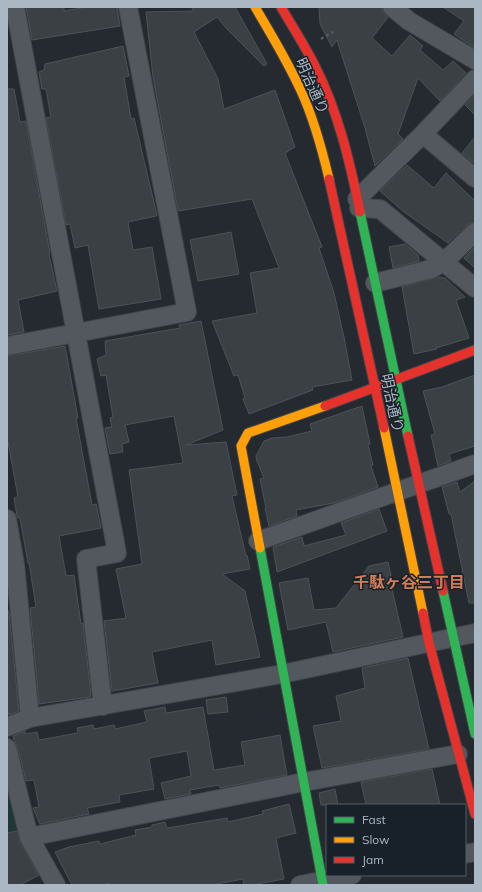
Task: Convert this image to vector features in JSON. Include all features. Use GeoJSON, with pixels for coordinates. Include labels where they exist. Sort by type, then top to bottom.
{"type":"FeatureCollection","features":[{"type":"Feature","properties":{"kind":"main road","name":"明治通り"},"geometry":{"type":"LineString","coordinates":[[255,7],[280,49],[301,91],[320,144],[336,208],[398,490],[429,643],[475,814]]}},
{"type":"Feature","properties":{"kind":"main road","name":"明治通り"},"geometry":{"type":"LineString","coordinates":[[281,7],[315,66],[336,117],[358,204],[475,734]]}},
{"type":"Feature","properties":{"kind":"main road"},"geometry":{"type":"LineString","coordinates":[[322,883],[304,782],[282,674],[241,446],[248,433],[375,388],[475,350]]}},
{"type":"Feature","properties":{"kind":"street"},"geometry":{"type":"LineString","coordinates":[[15,7],[117,553],[86,559],[103,706]]}},
{"type":"Feature","properties":{"kind":"street"},"geometry":{"type":"LineString","coordinates":[[7,346],[187,312],[128,7]]}},
{"type":"Feature","properties":{"kind":"street"},"geometry":{"type":"LineString","coordinates":[[392,7],[409,21],[475,60]]}},
{"type":"Feature","properties":{"kind":"street"},"geometry":{"type":"LineString","coordinates":[[358,204],[475,79]]}},
{"type":"Feature","properties":{"kind":"street"},"geometry":{"type":"LineString","coordinates":[[423,134],[475,178]]}},
{"type":"Feature","properties":{"kind":"street"},"geometry":{"type":"LineString","coordinates":[[358,204],[380,209],[475,288]]}},
{"type":"Feature","properties":{"kind":"street"},"geometry":{"type":"LineString","coordinates":[[375,283],[431,269],[444,262],[475,232]]}},
{"type":"Feature","properties":{"kind":"street"},"geometry":{"type":"LineString","coordinates":[[258,541],[398,490],[475,464]]}},
{"type":"Feature","properties":{"kind":"street"},"geometry":{"type":"LineString","coordinates":[[7,519],[15,564],[30,718]]}},
{"type":"Feature","properties":{"kind":"street"},"geometry":{"type":"LineString","coordinates":[[7,727],[30,718],[282,674],[475,633]]}},
{"type":"Feature","properties":{"kind":"street"},"geometry":{"type":"LineString","coordinates":[[7,748],[29,837],[56,885]]}},
{"type":"Feature","properties":{"kind":"street"},"geometry":{"type":"LineString","coordinates":[[29,837],[304,782],[458,754]]}},
{"type":"Feature","properties":{"kind":"street"},"geometry":{"type":"LineString","coordinates":[[300,885],[322,883],[348,876]]}},
{"type":"Feature","properties":{"kind":"path"},"geometry":{"type":"LineString","coordinates":[[321,40],[333,32]]}},
{"type":"Feature","properties":{"kind":"green space"},"geometry":{"type":"Polygon","coordinates":[[[7,767],[22,829],[7,833],[7,767]]]}},
{"type":"Feature","properties":{"kind":"building"},"geometry":{"type":"Polygon","coordinates":[[[26,7],[64,7],[64,11],[87,7],[117,7],[120,26],[32,40],[26,7]]]}},
{"type":"Feature","properties":{"kind":"building"},"geometry":{"type":"Polygon","coordinates":[[[191,7],[235,7],[267,64],[264,66],[217,17],[194,32],[218,79],[224,109],[275,90],[295,147],[285,153],[322,247],[319,248],[334,293],[352,380],[312,387],[313,390],[249,414],[243,399],[245,398],[238,375],[234,376],[212,321],[257,313],[250,273],[279,268],[252,199],[178,211],[153,77],[146,12],[194,11],[191,7]]]}},
{"type":"Feature","properties":{"kind":"building"},"geometry":{"type":"Polygon","coordinates":[[[319,7],[382,7],[382,11],[388,17],[372,38],[392,56],[410,35],[423,46],[420,50],[443,70],[453,61],[466,73],[440,101],[418,78],[398,134],[403,139],[375,166],[365,128],[337,40],[332,47],[320,24],[319,7]]]}},
{"type":"Feature","properties":{"kind":"building"},"geometry":{"type":"Polygon","coordinates":[[[443,7],[475,7],[475,48],[454,34],[464,21],[443,7]]]}},
{"type":"Feature","properties":{"kind":"building"},"geometry":{"type":"Polygon","coordinates":[[[123,46],[129,76],[124,77],[131,119],[134,118],[157,215],[128,222],[133,250],[152,247],[161,299],[99,309],[88,245],[75,248],[70,224],[66,225],[46,118],[51,117],[46,89],[42,89],[39,72],[44,70],[45,64],[123,46]]]}},
{"type":"Feature","properties":{"kind":"building"},"geometry":{"type":"Polygon","coordinates":[[[7,89],[14,89],[20,122],[26,121],[49,254],[57,291],[18,300],[24,332],[7,335],[7,89]]]}},
{"type":"Feature","properties":{"kind":"building"},"geometry":{"type":"Polygon","coordinates":[[[475,94],[475,115],[465,105],[475,94]]]}},
{"type":"Feature","properties":{"kind":"building"},"geometry":{"type":"Polygon","coordinates":[[[475,137],[475,164],[462,153],[475,137]]]}},
{"type":"Feature","properties":{"kind":"building"},"geometry":{"type":"Polygon","coordinates":[[[407,165],[434,188],[446,173],[475,201],[475,222],[468,224],[448,243],[404,212],[380,191],[407,165]]]}},
{"type":"Feature","properties":{"kind":"building"},"geometry":{"type":"Polygon","coordinates":[[[231,232],[239,274],[198,281],[190,240],[231,232]]]}},
{"type":"Feature","properties":{"kind":"building"},"geometry":{"type":"Polygon","coordinates":[[[405,244],[418,255],[419,261],[393,268],[389,247],[405,244]]]}},
{"type":"Feature","properties":{"kind":"building"},"geometry":{"type":"Polygon","coordinates":[[[475,247],[475,268],[464,258],[475,247]]]}},
{"type":"Feature","properties":{"kind":"building"},"geometry":{"type":"Polygon","coordinates":[[[438,277],[445,278],[465,297],[456,300],[469,338],[436,348],[437,349],[414,354],[402,287],[438,277]]]}},
{"type":"Feature","properties":{"kind":"building"},"geometry":{"type":"Polygon","coordinates":[[[201,321],[223,430],[186,445],[226,442],[237,495],[232,496],[250,569],[222,574],[245,591],[260,657],[216,665],[212,640],[152,652],[158,683],[112,691],[104,621],[126,618],[116,569],[142,564],[129,470],[183,463],[174,416],[125,425],[129,442],[122,444],[123,452],[110,454],[105,428],[112,427],[110,418],[113,417],[106,375],[101,376],[97,359],[106,355],[105,341],[180,328],[179,325],[201,321]]]}},
{"type":"Feature","properties":{"kind":"building"},"geometry":{"type":"Polygon","coordinates":[[[65,346],[78,418],[76,418],[92,505],[96,504],[101,528],[59,536],[66,576],[74,575],[81,624],[83,623],[91,695],[90,697],[39,704],[30,608],[36,607],[20,518],[17,516],[14,498],[18,497],[7,442],[7,356],[65,346]]]}},
{"type":"Feature","properties":{"kind":"building"},"geometry":{"type":"Polygon","coordinates":[[[475,375],[475,446],[449,454],[451,461],[438,466],[431,435],[435,434],[423,391],[442,387],[475,375]]]}},
{"type":"Feature","properties":{"kind":"building"},"geometry":{"type":"Polygon","coordinates":[[[362,406],[370,444],[368,445],[373,465],[371,466],[378,487],[334,503],[296,510],[297,516],[269,526],[260,479],[264,478],[256,456],[264,441],[272,438],[287,437],[312,431],[310,424],[362,406]]]}},
{"type":"Feature","properties":{"kind":"building"},"geometry":{"type":"Polygon","coordinates":[[[475,481],[475,603],[469,603],[451,514],[449,514],[442,487],[457,482],[460,492],[475,481]]]}},
{"type":"Feature","properties":{"kind":"building"},"geometry":{"type":"Polygon","coordinates":[[[379,509],[387,531],[277,572],[273,547],[302,537],[304,546],[346,535],[341,523],[379,509]]]}},
{"type":"Feature","properties":{"kind":"building"},"geometry":{"type":"Polygon","coordinates":[[[388,562],[394,589],[392,589],[403,637],[333,652],[326,622],[288,630],[279,583],[308,578],[314,610],[336,608],[369,566],[388,562]]]}},
{"type":"Feature","properties":{"kind":"building"},"geometry":{"type":"Polygon","coordinates":[[[7,611],[9,611],[19,711],[9,715],[9,713],[7,714],[7,611]]]}},
{"type":"Feature","properties":{"kind":"building"},"geometry":{"type":"Polygon","coordinates":[[[408,658],[429,749],[322,768],[313,726],[341,721],[336,696],[365,688],[362,668],[408,658]]]}},
{"type":"Feature","properties":{"kind":"building"},"geometry":{"type":"Polygon","coordinates":[[[226,697],[228,712],[208,714],[206,700],[226,697]]]}},
{"type":"Feature","properties":{"kind":"building"},"geometry":{"type":"Polygon","coordinates":[[[165,707],[166,713],[203,707],[214,770],[245,765],[241,742],[280,735],[287,775],[220,788],[219,785],[190,790],[191,794],[165,799],[161,783],[191,776],[187,751],[149,758],[154,789],[119,795],[120,802],[87,808],[89,814],[40,824],[33,808],[39,807],[34,780],[26,781],[17,745],[13,736],[25,731],[25,734],[37,732],[39,740],[78,733],[77,728],[93,725],[94,729],[114,725],[115,729],[147,722],[144,711],[165,707]]]}},
{"type":"Feature","properties":{"kind":"building"},"geometry":{"type":"Polygon","coordinates":[[[432,769],[440,804],[366,804],[361,782],[432,769]]]}},
{"type":"Feature","properties":{"kind":"building"},"geometry":{"type":"Polygon","coordinates":[[[335,789],[338,804],[321,805],[319,793],[335,789]]]}},
{"type":"Feature","properties":{"kind":"building"},"geometry":{"type":"Polygon","coordinates":[[[289,804],[296,833],[276,838],[284,879],[252,885],[244,885],[243,879],[211,885],[110,885],[110,883],[98,885],[72,885],[55,852],[69,847],[99,841],[100,844],[136,835],[135,830],[152,827],[152,825],[165,822],[167,828],[227,818],[228,822],[263,814],[262,811],[289,804]]]}},
{"type":"Feature","properties":{"kind":"building"},"geometry":{"type":"Polygon","coordinates":[[[17,831],[20,842],[39,875],[20,885],[7,885],[7,833],[17,831]]]}},
{"type":"Feature","properties":{"kind":"traffic: fast"},"geometry":{"type":"LineString","coordinates":[[360,212],[408,436]]}},
{"type":"Feature","properties":{"kind":"traffic: fast"},"geometry":{"type":"LineString","coordinates":[[260,548],[323,885]]}},
{"type":"Feature","properties":{"kind":"traffic: fast"},"geometry":{"type":"LineString","coordinates":[[443,591],[475,734]]}},
{"type":"Feature","properties":{"kind":"traffic: slow"},"geometry":{"type":"LineString","coordinates":[[255,7],[285,59],[306,102],[324,157],[329,179]]}},
{"type":"Feature","properties":{"kind":"traffic: slow"},"geometry":{"type":"LineString","coordinates":[[260,548],[241,446],[248,433],[325,406]]}},
{"type":"Feature","properties":{"kind":"traffic: slow"},"geometry":{"type":"LineString","coordinates":[[384,428],[423,613]]}},
{"type":"Feature","properties":{"kind":"traffic: jam"},"geometry":{"type":"LineString","coordinates":[[281,7],[311,59],[323,83],[337,119],[352,174],[360,212]]}},
{"type":"Feature","properties":{"kind":"traffic: jam"},"geometry":{"type":"LineString","coordinates":[[329,179],[384,428]]}},
{"type":"Feature","properties":{"kind":"traffic: jam"},"geometry":{"type":"LineString","coordinates":[[325,406],[475,350]]}},
{"type":"Feature","properties":{"kind":"traffic: jam"},"geometry":{"type":"LineString","coordinates":[[408,436],[443,591]]}},
{"type":"Feature","properties":{"kind":"traffic: jam"},"geometry":{"type":"LineString","coordinates":[[423,613],[429,643],[475,814]]}},
{"type":"Feature","properties":{"kind":"district","name":"千駄ヶ谷三丁目"},"geometry":{"type":"Point","coordinates":[409,582]}}]}
